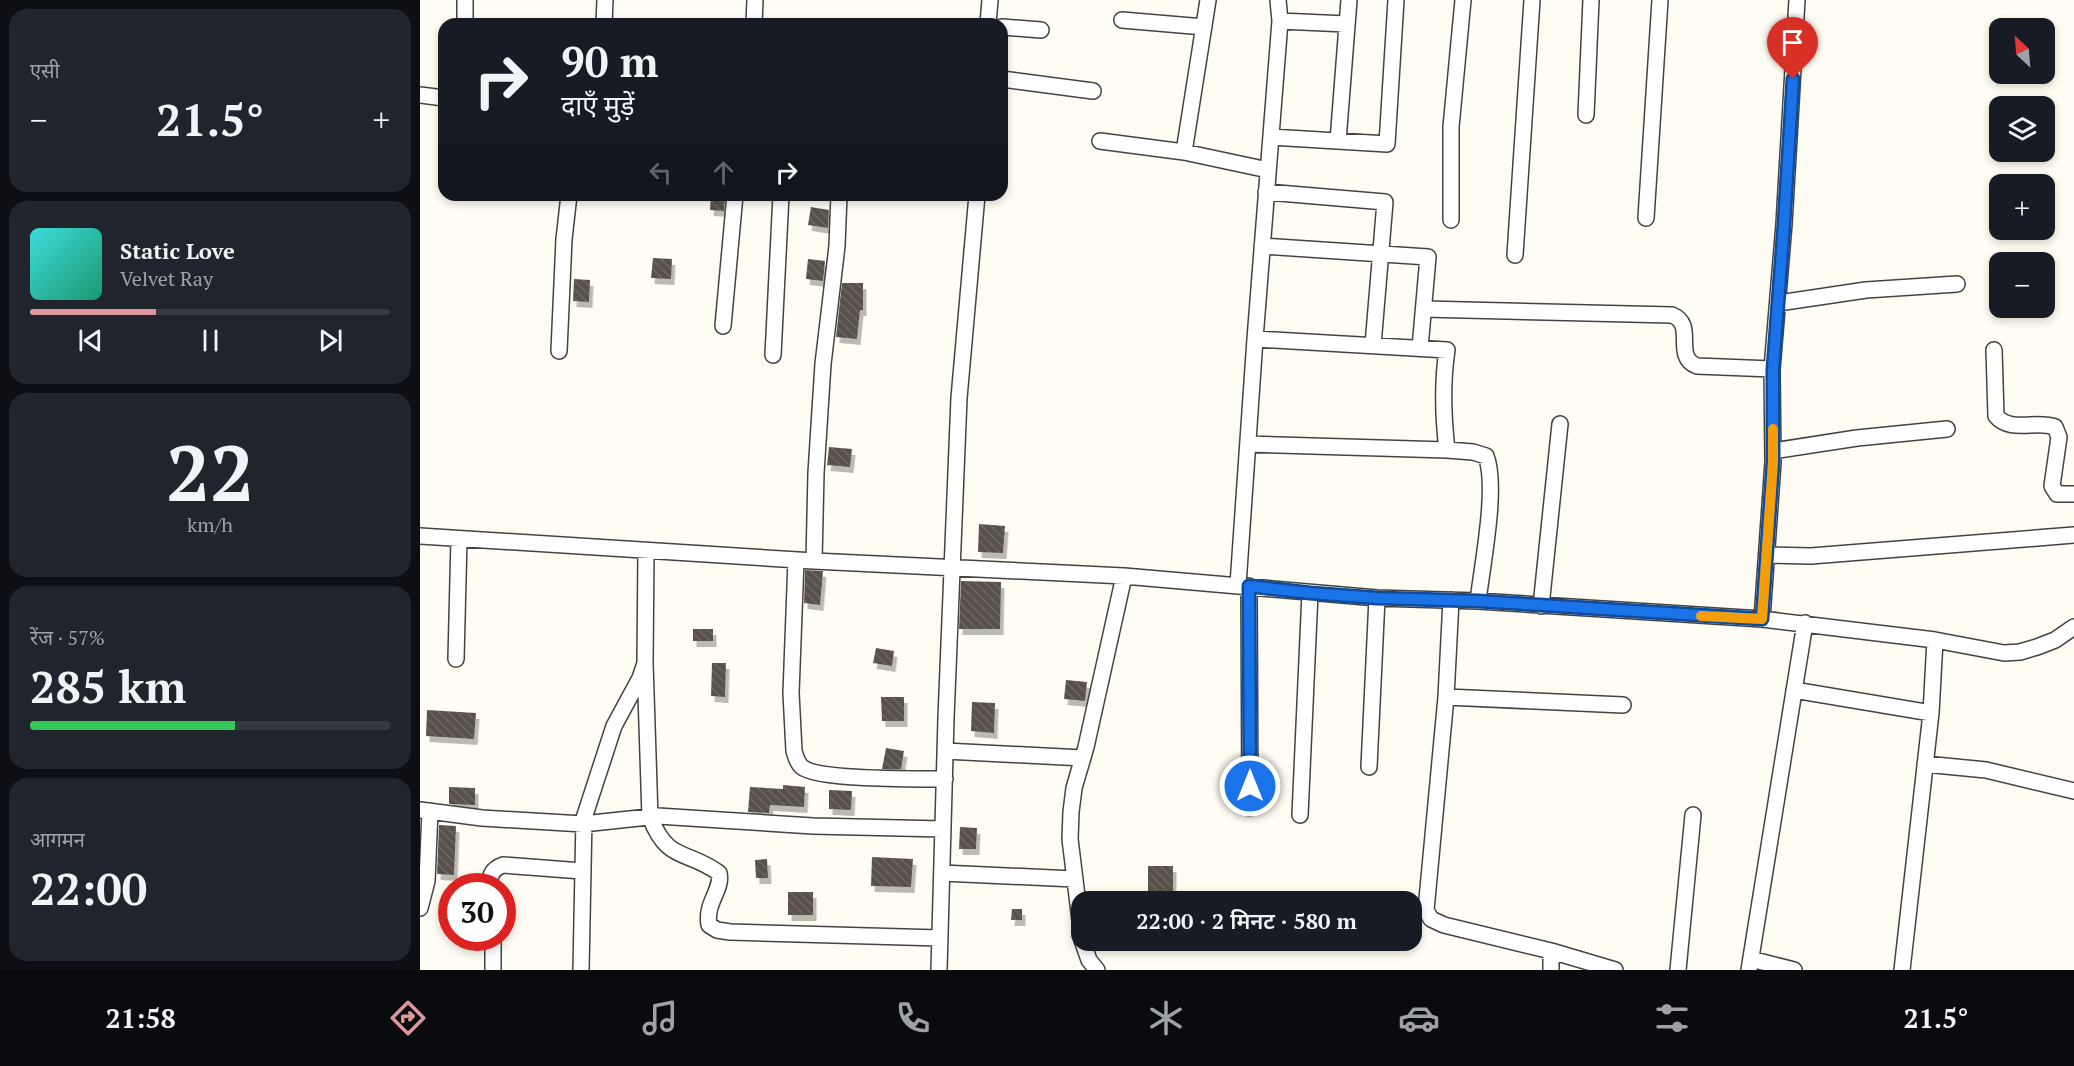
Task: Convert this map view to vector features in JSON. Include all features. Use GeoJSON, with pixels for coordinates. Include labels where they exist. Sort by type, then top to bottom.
{"type":"FeatureCollection","features":[{"type":"Feature","properties":{"kind":"street"},"geometry":{"type":"LineString","coordinates":[[465,0],[465,18]]}},
{"type":"Feature","properties":{"kind":"street"},"geometry":{"type":"LineString","coordinates":[[604,18],[605,0]]}},
{"type":"Feature","properties":{"kind":"street"},"geometry":{"type":"LineString","coordinates":[[754,18],[755,0]]}},
{"type":"Feature","properties":{"kind":"street"},"geometry":{"type":"LineString","coordinates":[[988,18],[990,0]]}},
{"type":"Feature","properties":{"kind":"street"},"geometry":{"type":"LineString","coordinates":[[1184,152],[1208,0]]}},
{"type":"Feature","properties":{"kind":"street"},"geometry":{"type":"LineString","coordinates":[[1250,808],[1243,586],[1248,444],[1280,21],[1278,0]]}},
{"type":"Feature","properties":{"kind":"street"},"geometry":{"type":"LineString","coordinates":[[1338,141],[1348,0]]}},
{"type":"Feature","properties":{"kind":"street"},"geometry":{"type":"LineString","coordinates":[[1271,137],[1387,144],[1395,0]]}},
{"type":"Feature","properties":{"kind":"street"},"geometry":{"type":"LineString","coordinates":[[1451,220],[1451,126],[1463,0]]}},
{"type":"Feature","properties":{"kind":"street"},"geometry":{"type":"LineString","coordinates":[[1515,255],[1532,0]]}},
{"type":"Feature","properties":{"kind":"street"},"geometry":{"type":"LineString","coordinates":[[1587,116],[1591,0]]}},
{"type":"Feature","properties":{"kind":"street"},"geometry":{"type":"LineString","coordinates":[[1646,218],[1660,0]]}},
{"type":"Feature","properties":{"kind":"street"},"geometry":{"type":"LineString","coordinates":[[1762,619],[1773,451],[1773,369],[1797,0]]}},
{"type":"Feature","properties":{"kind":"street"},"geometry":{"type":"LineString","coordinates":[[1122,20],[1204,27]]}},
{"type":"Feature","properties":{"kind":"street"},"geometry":{"type":"LineString","coordinates":[[1280,21],[1346,24]]}},
{"type":"Feature","properties":{"kind":"street"},"geometry":{"type":"LineString","coordinates":[[1008,27],[1041,30]]}},
{"type":"Feature","properties":{"kind":"street"},"geometry":{"type":"LineString","coordinates":[[1008,80],[1093,91]]}},
{"type":"Feature","properties":{"kind":"street"},"geometry":{"type":"LineString","coordinates":[[420,95],[438,97]]}},
{"type":"Feature","properties":{"kind":"street"},"geometry":{"type":"LineString","coordinates":[[1100,141],[1184,152],[1268,170]]}},
{"type":"Feature","properties":{"kind":"street"},"geometry":{"type":"LineString","coordinates":[[1266,192],[1385,202],[1373,345]]}},
{"type":"Feature","properties":{"kind":"street"},"geometry":{"type":"LineString","coordinates":[[559,351],[564,239],[568,201]]}},
{"type":"Feature","properties":{"kind":"street"},"geometry":{"type":"LineString","coordinates":[[723,326],[734,201]]}},
{"type":"Feature","properties":{"kind":"street"},"geometry":{"type":"LineString","coordinates":[[773,355],[781,201]]}},
{"type":"Feature","properties":{"kind":"street"},"geometry":{"type":"LineString","coordinates":[[814,561],[816,472],[823,364],[837,246],[839,201]]}},
{"type":"Feature","properties":{"kind":"street"},"geometry":{"type":"LineString","coordinates":[[939,970],[959,398],[976,201]]}},
{"type":"Feature","properties":{"kind":"street"},"geometry":{"type":"LineString","coordinates":[[1262,246],[1428,257],[1420,348]]}},
{"type":"Feature","properties":{"kind":"street"},"geometry":{"type":"LineString","coordinates":[[1778,303],[1866,290],[1957,284]]}},
{"type":"Feature","properties":{"kind":"street"},"geometry":{"type":"LineString","coordinates":[[1424,309],[1672,315],[1683,324],[1686,357],[1689,363],[1697,366],[1773,369]]}},
{"type":"Feature","properties":{"kind":"street"},"geometry":{"type":"LineString","coordinates":[[1255,339],[1447,350],[1443,374],[1447,450]]}},
{"type":"Feature","properties":{"kind":"street"},"geometry":{"type":"LineString","coordinates":[[1994,350],[1996,416],[2001,422],[2011,425],[2048,424],[2055,427],[2058,437],[2052,486],[2057,494],[2074,494]]}},
{"type":"Feature","properties":{"kind":"street"},"geometry":{"type":"LineString","coordinates":[[1541,606],[1560,424]]}},
{"type":"Feature","properties":{"kind":"street"},"geometry":{"type":"LineString","coordinates":[[1773,451],[1857,438],[1947,429]]}},
{"type":"Feature","properties":{"kind":"street"},"geometry":{"type":"LineString","coordinates":[[1248,444],[1447,450],[1486,456],[1490,465],[1491,491],[1478,601]]}},
{"type":"Feature","properties":{"kind":"street"},"geometry":{"type":"LineString","coordinates":[[1767,555],[1811,556],[2074,535]]}},
{"type":"Feature","properties":{"kind":"street"},"geometry":{"type":"LineString","coordinates":[[420,536],[796,560],[1124,576],[1377,598],[1478,601],[1762,619],[1935,640],[2004,653],[2020,652],[2055,640],[2074,627]]}},
{"type":"Feature","properties":{"kind":"street"},"geometry":{"type":"LineString","coordinates":[[456,659],[459,539]]}},
{"type":"Feature","properties":{"kind":"street"},"geometry":{"type":"LineString","coordinates":[[646,551],[645,663],[650,817],[657,834],[668,847],[719,873],[720,879],[709,906],[709,925],[717,930],[940,938]]}},
{"type":"Feature","properties":{"kind":"street"},"geometry":{"type":"LineString","coordinates":[[796,560],[791,693],[796,760],[810,771],[851,777],[945,779]]}},
{"type":"Feature","properties":{"kind":"street"},"geometry":{"type":"LineString","coordinates":[[1076,891],[1070,839],[1074,788],[1083,758],[1124,576]]}},
{"type":"Feature","properties":{"kind":"street"},"geometry":{"type":"LineString","coordinates":[[1300,815],[1310,593]]}},
{"type":"Feature","properties":{"kind":"street"},"geometry":{"type":"LineString","coordinates":[[1369,767],[1377,598]]}},
{"type":"Feature","properties":{"kind":"street"},"geometry":{"type":"LineString","coordinates":[[1451,600],[1446,697],[1426,910],[1431,919],[1444,925],[1551,951],[1615,970]]}},
{"type":"Feature","properties":{"kind":"street"},"geometry":{"type":"LineString","coordinates":[[1794,970],[1750,965],[1805,623]]}},
{"type":"Feature","properties":{"kind":"street"},"geometry":{"type":"LineString","coordinates":[[1902,970],[1931,713],[1935,640]]}},
{"type":"Feature","properties":{"kind":"street"},"geometry":{"type":"LineString","coordinates":[[581,970],[583,824],[614,726],[640,678],[645,663]]}},
{"type":"Feature","properties":{"kind":"street"},"geometry":{"type":"LineString","coordinates":[[1794,690],[1931,713]]}},
{"type":"Feature","properties":{"kind":"street"},"geometry":{"type":"LineString","coordinates":[[1446,697],[1623,705]]}},
{"type":"Feature","properties":{"kind":"street"},"geometry":{"type":"LineString","coordinates":[[945,751],[1083,758]]}},
{"type":"Feature","properties":{"kind":"street"},"geometry":{"type":"LineString","coordinates":[[1925,764],[1986,770],[2074,791]]}},
{"type":"Feature","properties":{"kind":"street"},"geometry":{"type":"LineString","coordinates":[[420,908],[427,881],[425,811],[482,818],[583,824],[650,817],[813,826],[943,829]]}},
{"type":"Feature","properties":{"kind":"street"},"geometry":{"type":"LineString","coordinates":[[1678,970],[1693,815]]}},
{"type":"Feature","properties":{"kind":"street"},"geometry":{"type":"LineString","coordinates":[[491,873],[495,868],[503,865],[582,871]]}},
{"type":"Feature","properties":{"kind":"street"},"geometry":{"type":"LineString","coordinates":[[942,873],[1074,879]]}},
{"type":"Feature","properties":{"kind":"street"},"geometry":{"type":"LineString","coordinates":[[493,951],[493,970]]}},
{"type":"Feature","properties":{"kind":"street"},"geometry":{"type":"LineString","coordinates":[[1086,951],[1096,970]]}},
{"type":"Feature","properties":{"kind":"street"},"geometry":{"type":"LineString","coordinates":[[1551,951],[1551,970]]}},
{"type":"Feature","properties":{"kind":"building"},"geometry":{"type":"Polygon","coordinates":[[[711,201],[725,201],[724,211],[710,210],[711,201]]]}},
{"type":"Feature","properties":{"kind":"building"},"geometry":{"type":"Polygon","coordinates":[[[811,207],[829,210],[828,228],[808,225],[811,207]]]}},
{"type":"Feature","properties":{"kind":"building"},"geometry":{"type":"Polygon","coordinates":[[[653,258],[672,259],[671,279],[651,278],[653,258]]]}},
{"type":"Feature","properties":{"kind":"building"},"geometry":{"type":"Polygon","coordinates":[[[808,259],[825,261],[823,281],[806,279],[808,259]]]}},
{"type":"Feature","properties":{"kind":"building"},"geometry":{"type":"Polygon","coordinates":[[[574,279],[590,280],[589,302],[573,301],[574,279]]]}},
{"type":"Feature","properties":{"kind":"building"},"geometry":{"type":"Polygon","coordinates":[[[842,283],[863,283],[863,310],[860,310],[857,339],[836,337],[842,283]]]}},
{"type":"Feature","properties":{"kind":"building"},"geometry":{"type":"Polygon","coordinates":[[[829,447],[852,449],[850,467],[827,465],[829,447]]]}},
{"type":"Feature","properties":{"kind":"building"},"geometry":{"type":"Polygon","coordinates":[[[979,524],[1005,526],[1003,553],[978,552],[979,524]]]}},
{"type":"Feature","properties":{"kind":"building"},"geometry":{"type":"Polygon","coordinates":[[[805,570],[823,571],[820,605],[804,603],[805,570]]]}},
{"type":"Feature","properties":{"kind":"building"},"geometry":{"type":"Polygon","coordinates":[[[961,581],[1001,582],[1000,629],[959,629],[961,581]]]}},
{"type":"Feature","properties":{"kind":"building"},"geometry":{"type":"Polygon","coordinates":[[[693,629],[713,629],[713,641],[693,641],[693,629]]]}},
{"type":"Feature","properties":{"kind":"building"},"geometry":{"type":"Polygon","coordinates":[[[876,648],[894,651],[892,666],[873,663],[876,648]]]}},
{"type":"Feature","properties":{"kind":"building"},"geometry":{"type":"Polygon","coordinates":[[[712,663],[726,663],[725,697],[711,696],[712,663]]]}},
{"type":"Feature","properties":{"kind":"building"},"geometry":{"type":"Polygon","coordinates":[[[1066,680],[1087,682],[1085,701],[1064,699],[1066,680]]]}},
{"type":"Feature","properties":{"kind":"building"},"geometry":{"type":"Polygon","coordinates":[[[881,697],[904,697],[904,721],[882,721],[881,697]]]}},
{"type":"Feature","properties":{"kind":"building"},"geometry":{"type":"Polygon","coordinates":[[[972,702],[995,703],[994,733],[971,731],[972,702]]]}},
{"type":"Feature","properties":{"kind":"building"},"geometry":{"type":"Polygon","coordinates":[[[427,710],[476,713],[474,739],[426,736],[427,710]]]}},
{"type":"Feature","properties":{"kind":"building"},"geometry":{"type":"Polygon","coordinates":[[[886,748],[904,751],[901,769],[882,769],[886,748]]]}},
{"type":"Feature","properties":{"kind":"building"},"geometry":{"type":"Polygon","coordinates":[[[783,785],[805,787],[804,807],[770,805],[769,813],[748,812],[750,787],[783,789],[783,785]]]}},
{"type":"Feature","properties":{"kind":"building"},"geometry":{"type":"Polygon","coordinates":[[[449,787],[475,788],[475,805],[449,804],[449,787]]]}},
{"type":"Feature","properties":{"kind":"building"},"geometry":{"type":"Polygon","coordinates":[[[829,790],[852,791],[851,810],[829,809],[829,790]]]}},
{"type":"Feature","properties":{"kind":"building"},"geometry":{"type":"Polygon","coordinates":[[[439,825],[456,826],[454,873],[437,874],[439,825]]]}},
{"type":"Feature","properties":{"kind":"building"},"geometry":{"type":"Polygon","coordinates":[[[960,827],[977,828],[976,849],[959,849],[960,827]]]}},
{"type":"Feature","properties":{"kind":"building"},"geometry":{"type":"Polygon","coordinates":[[[872,857],[913,859],[911,887],[871,886],[872,857]]]}},
{"type":"Feature","properties":{"kind":"building"},"geometry":{"type":"Polygon","coordinates":[[[767,859],[768,878],[756,878],[755,860],[767,859]]]}},
{"type":"Feature","properties":{"kind":"building"},"geometry":{"type":"Polygon","coordinates":[[[1148,866],[1173,866],[1173,891],[1148,891],[1148,866]]]}},
{"type":"Feature","properties":{"kind":"building"},"geometry":{"type":"Polygon","coordinates":[[[788,892],[813,892],[813,915],[788,915],[788,892]]]}},
{"type":"Feature","properties":{"kind":"building"},"geometry":{"type":"Polygon","coordinates":[[[1012,909],[1022,909],[1022,920],[1011,920],[1012,909]]]}},
{"type":"Feature","properties":{"kind":"slow traffic"},"geometry":{"type":"LineString","coordinates":[[1701,616],[1762,619],[1773,462],[1773,429]]}},
{"type":"Feature","properties":{"kind":"route"},"geometry":{"type":"LineString","coordinates":[[1250,786],[1249,586],[1377,598],[1478,601],[1762,619],[1773,462],[1773,369],[1793,79]]}}]}
